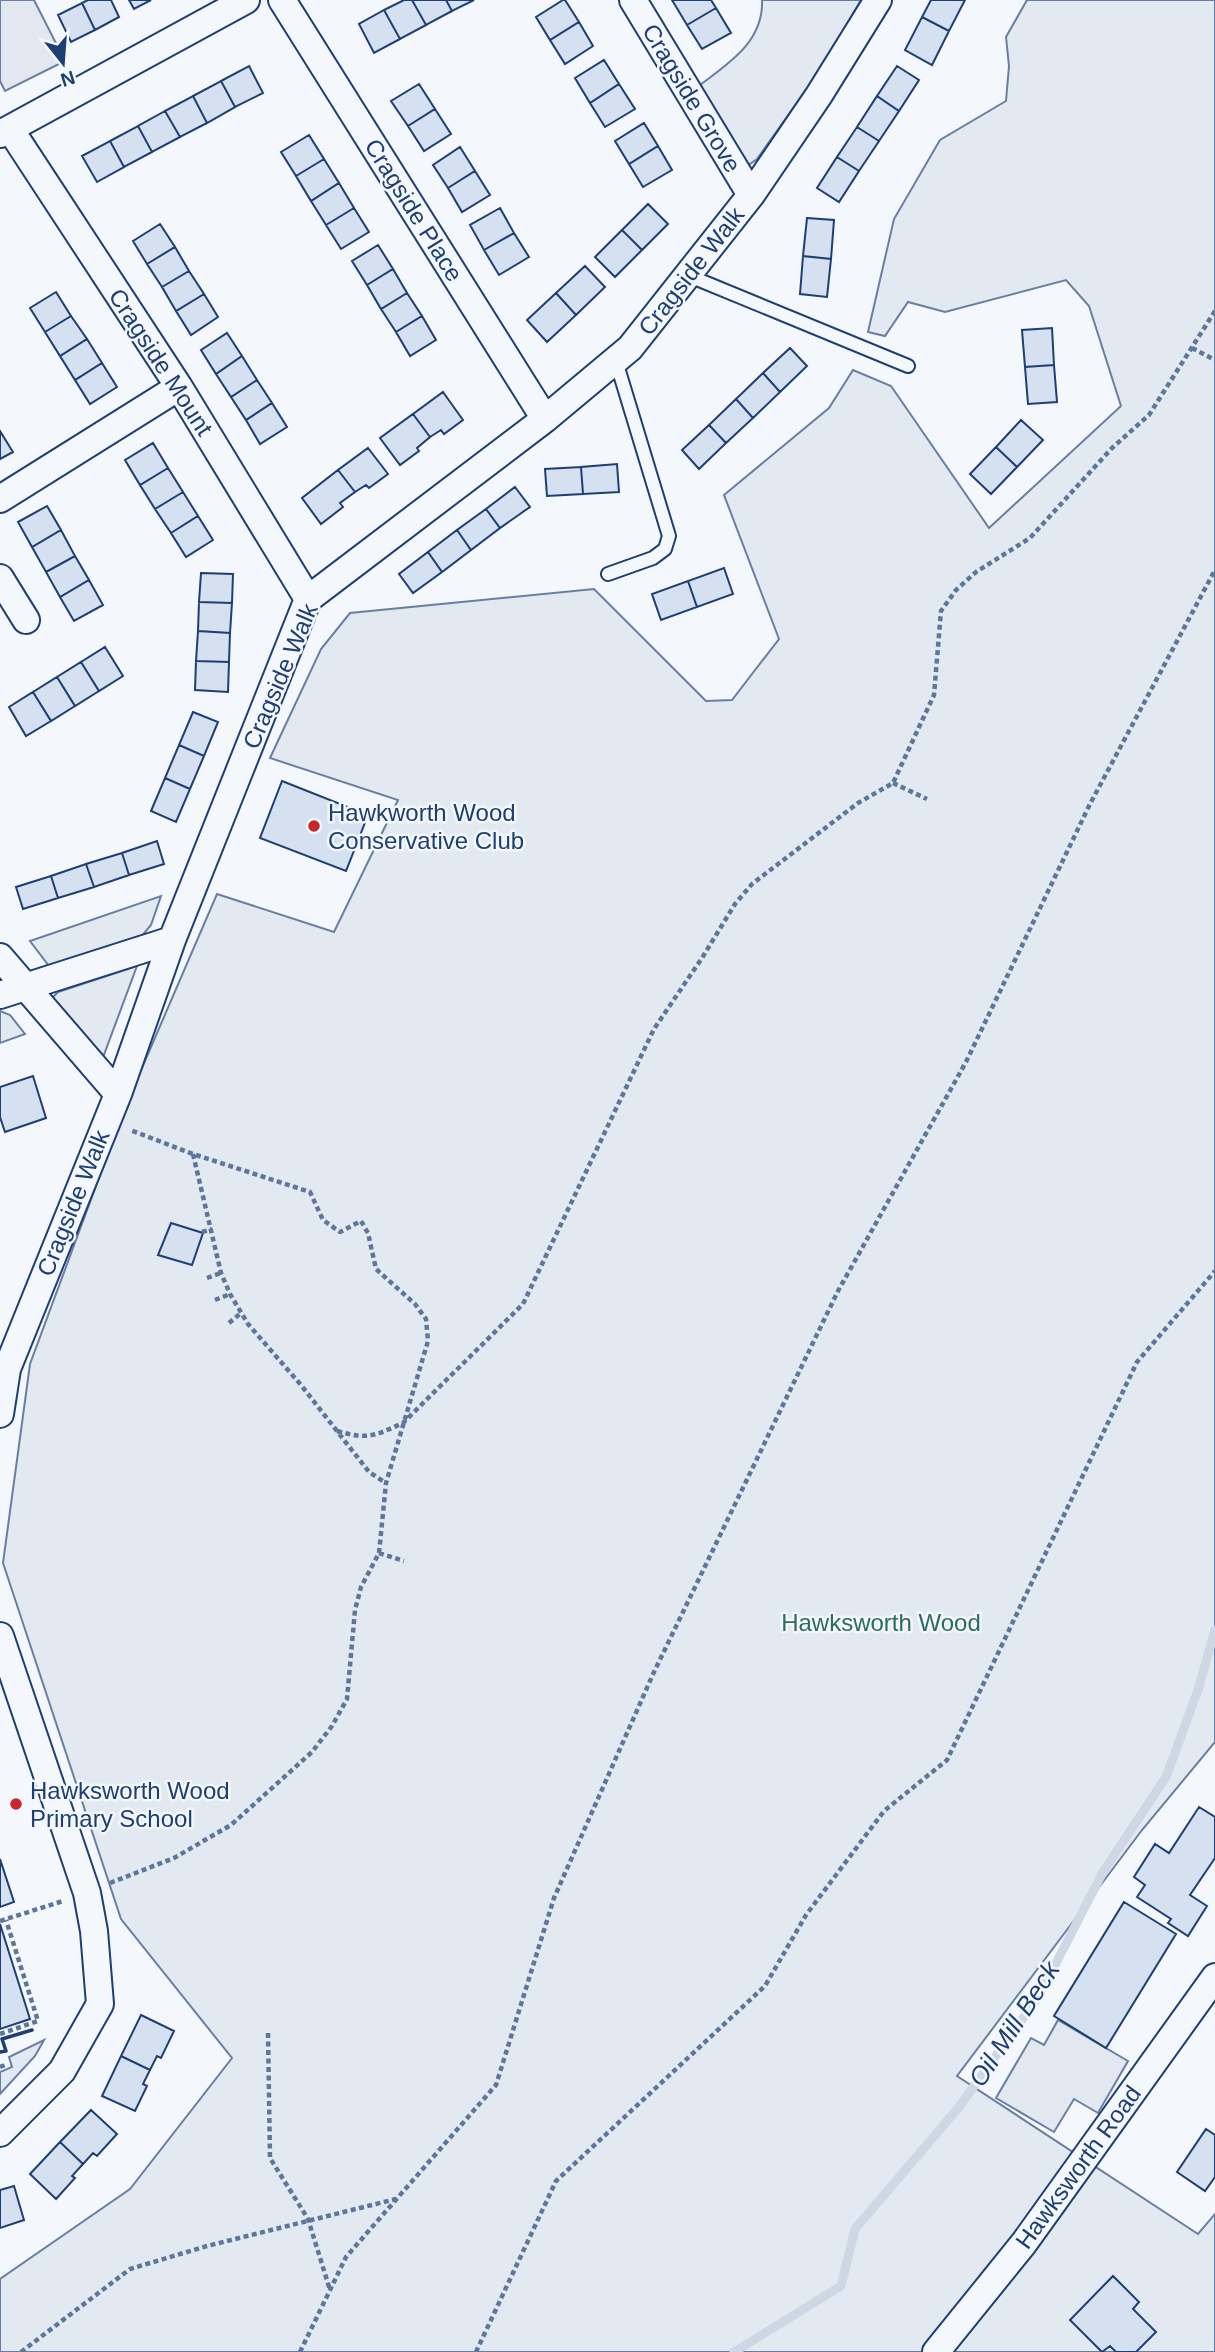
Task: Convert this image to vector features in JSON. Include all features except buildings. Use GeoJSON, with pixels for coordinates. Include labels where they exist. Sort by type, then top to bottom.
{"type":"FeatureCollection","features":[{"type":"Feature","properties":{"kind":"street"},"geometry":{"type":"LineString","coordinates":[[5,132],[246,0]]}},
{"type":"Feature","properties":{"kind":"street","name":"Cragside Place"},"geometry":{"type":"LineString","coordinates":[[282,0],[545,419]]}},
{"type":"Feature","properties":{"kind":"street","name":"Cragside Grove"},"geometry":{"type":"LineString","coordinates":[[633,0],[751,195]]}},
{"type":"Feature","properties":{"kind":"street","name":"Cragside Walk"},"geometry":{"type":"LineString","coordinates":[[0,1414],[7,1369],[118,1094],[172,940],[307,599],[545,419],[630,348],[751,195],[819,95],[878,0]]}},
{"type":"Feature","properties":{"kind":"street","name":"Cragside Mount"},"geometry":{"type":"LineString","coordinates":[[5,132],[179,387],[307,599]]}},
{"type":"Feature","properties":{"kind":"street"},"geometry":{"type":"LineString","coordinates":[[0,499],[179,387]]}},
{"type":"Feature","properties":{"kind":"street"},"geometry":{"type":"LineString","coordinates":[[0,578],[26,620]]}},
{"type":"Feature","properties":{"kind":"street"},"geometry":{"type":"LineString","coordinates":[[0,995],[172,940]]}},
{"type":"Feature","properties":{"kind":"street"},"geometry":{"type":"LineString","coordinates":[[0,957],[118,1094]]}},
{"type":"Feature","properties":{"kind":"street"},"geometry":{"type":"LineString","coordinates":[[0,1636],[75,1897],[94,1931],[100,2004],[62,2071],[0,2133]]}},
{"type":"Feature","properties":{"kind":"street","name":"Hawksworth Road"},"geometry":{"type":"LineString","coordinates":[[936,2352],[1024,2243],[1215,1977]]}},
{"type":"Feature","properties":{"kind":"lane"},"geometry":{"type":"LineString","coordinates":[[687,275],[908,366]]}},
{"type":"Feature","properties":{"kind":"lane"},"geometry":{"type":"LineString","coordinates":[[608,574],[653,558],[665,549],[669,536],[615,360]]}},
{"type":"Feature","properties":{"kind":"path"},"geometry":{"type":"LineString","coordinates":[[337,1431],[361,1437],[379,1434],[403,1423],[523,1304],[654,1029],[735,904],[752,884],[858,803],[893,783],[934,695],[941,611],[956,590],[976,572],[1030,538],[1112,449],[1149,415],[1215,311]]}},
{"type":"Feature","properties":{"kind":"path"},"geometry":{"type":"LineString","coordinates":[[1192,348],[1215,360]]}},
{"type":"Feature","properties":{"kind":"path"},"geometry":{"type":"LineString","coordinates":[[300,2352],[346,2257],[496,2085],[554,1898],[654,1672],[838,1291],[966,1062],[1090,804],[1215,569]]}},
{"type":"Feature","properties":{"kind":"path"},"geometry":{"type":"LineString","coordinates":[[893,783],[927,799]]}},
{"type":"Feature","properties":{"kind":"path"},"geometry":{"type":"LineString","coordinates":[[0,2034],[38,2021],[3,1920],[75,1897],[174,1858],[231,1825],[312,1752],[332,1726],[347,1699],[355,1610],[361,1587],[379,1553],[386,1483],[428,1341],[426,1319],[415,1304],[376,1269],[368,1233],[361,1221],[340,1232],[323,1220],[310,1192],[193,1154],[107,1120]]}},
{"type":"Feature","properties":{"kind":"path"},"geometry":{"type":"LineString","coordinates":[[193,1154],[222,1273],[241,1313],[369,1472],[386,1483]]}},
{"type":"Feature","properties":{"kind":"path"},"geometry":{"type":"LineString","coordinates":[[202,1232],[212,1229]]}},
{"type":"Feature","properties":{"kind":"path"},"geometry":{"type":"LineString","coordinates":[[476,2352],[556,2181],[765,1986],[806,1915],[884,1811],[947,1760],[1137,1362],[1215,1271]]}},
{"type":"Feature","properties":{"kind":"path"},"geometry":{"type":"LineString","coordinates":[[207,1278],[222,1273]]}},
{"type":"Feature","properties":{"kind":"path"},"geometry":{"type":"LineString","coordinates":[[215,1300],[230,1294]]}},
{"type":"Feature","properties":{"kind":"path"},"geometry":{"type":"LineString","coordinates":[[229,1323],[241,1313]]}},
{"type":"Feature","properties":{"kind":"path"},"geometry":{"type":"LineString","coordinates":[[379,1553],[404,1561]]}},
{"type":"Feature","properties":{"kind":"path"},"geometry":{"type":"LineString","coordinates":[[268,2033],[270,2158],[308,2219],[330,2290]]}},
{"type":"Feature","properties":{"kind":"path"},"geometry":{"type":"LineString","coordinates":[[0,2067],[8,2064]]}},
{"type":"Feature","properties":{"kind":"path"},"geometry":{"type":"LineString","coordinates":[[21,2352],[130,2269],[308,2219],[397,2199]]}},
{"type":"Feature","properties":{"kind":"green space"},"geometry":{"type":"Polygon","coordinates":[[[762,0],[861,0],[818,73],[757,159],[750,164],[740,162],[696,88],[731,61],[750,41],[757,29],[762,0]]]}},
{"type":"Feature","properties":{"kind":"green space","name":"Hawksworth Wood"},"geometry":{"type":"Polygon","coordinates":[[[1027,0],[1215,0],[1215,1742],[1142,1830],[957,2076],[1198,2234],[1215,2214],[1215,2352],[0,2352],[0,2279],[130,2189],[232,2058],[121,1919],[3,1563],[30,1364],[126,1105],[217,894],[334,932],[398,800],[270,758],[321,649],[350,613],[594,589],[706,701],[732,700],[779,639],[724,495],[829,408],[853,370],[891,386],[989,528],[1121,406],[1089,306],[1066,280],[945,312],[908,302],[885,336],[868,332],[894,219],[940,140],[1006,101],[1009,66],[1006,37],[1027,0]]]}},
{"type":"Feature","properties":{"kind":"green space"},"geometry":{"type":"Polygon","coordinates":[[[161,896],[151,925],[141,937],[49,966],[30,941],[161,896]]]}},
{"type":"Feature","properties":{"kind":"green space"},"geometry":{"type":"Polygon","coordinates":[[[137,966],[102,1060],[56,1006],[53,997],[58,992],[137,966]]]}},
{"type":"Feature","properties":{"kind":"green space"},"geometry":{"type":"Polygon","coordinates":[[[0,1011],[10,1015],[25,1034],[0,1043],[0,1011]]]}},
{"type":"Feature","properties":{"kind":"green space"},"geometry":{"type":"Polygon","coordinates":[[[44,2040],[35,2056],[0,2094],[0,2072],[12,2067],[9,2057],[44,2040]]]}},
{"type":"Feature","properties":{"kind":"shaded area"},"geometry":{"type":"Polygon","coordinates":[[[0,0],[34,0],[65,61],[5,91],[0,81],[0,0]]]}},
{"type":"Feature","properties":{"kind":"shaded area"},"geometry":{"type":"Polygon","coordinates":[[[1058,2020],[1128,2061],[1098,2113],[1074,2099],[1054,2132],[996,2098],[1031,2038],[1044,2045],[1058,2020]]]}},
{"type":"Feature","properties":{"kind":"waterway","name":"Oil Mill Beck"},"geometry":{"type":"LineString","coordinates":[[734,2352],[841,2286],[855,2229],[959,2107],[1039,1996],[1103,1872],[1166,1777],[1198,1690],[1215,1630]]}},
{"type":"Feature","properties":{"kind":"wall"},"geometry":{"type":"LineString","coordinates":[[0,2052],[6,2051],[2,2039],[32,2030]]}},
{"type":"Feature","properties":{"kind":"place","name":"Hawkworth Wood Conservative Club"},"geometry":{"type":"Point","coordinates":[314,826]}},
{"type":"Feature","properties":{"kind":"place","name":"Hawksworth Wood Primary School"},"geometry":{"type":"Point","coordinates":[16,1804]}}]}
